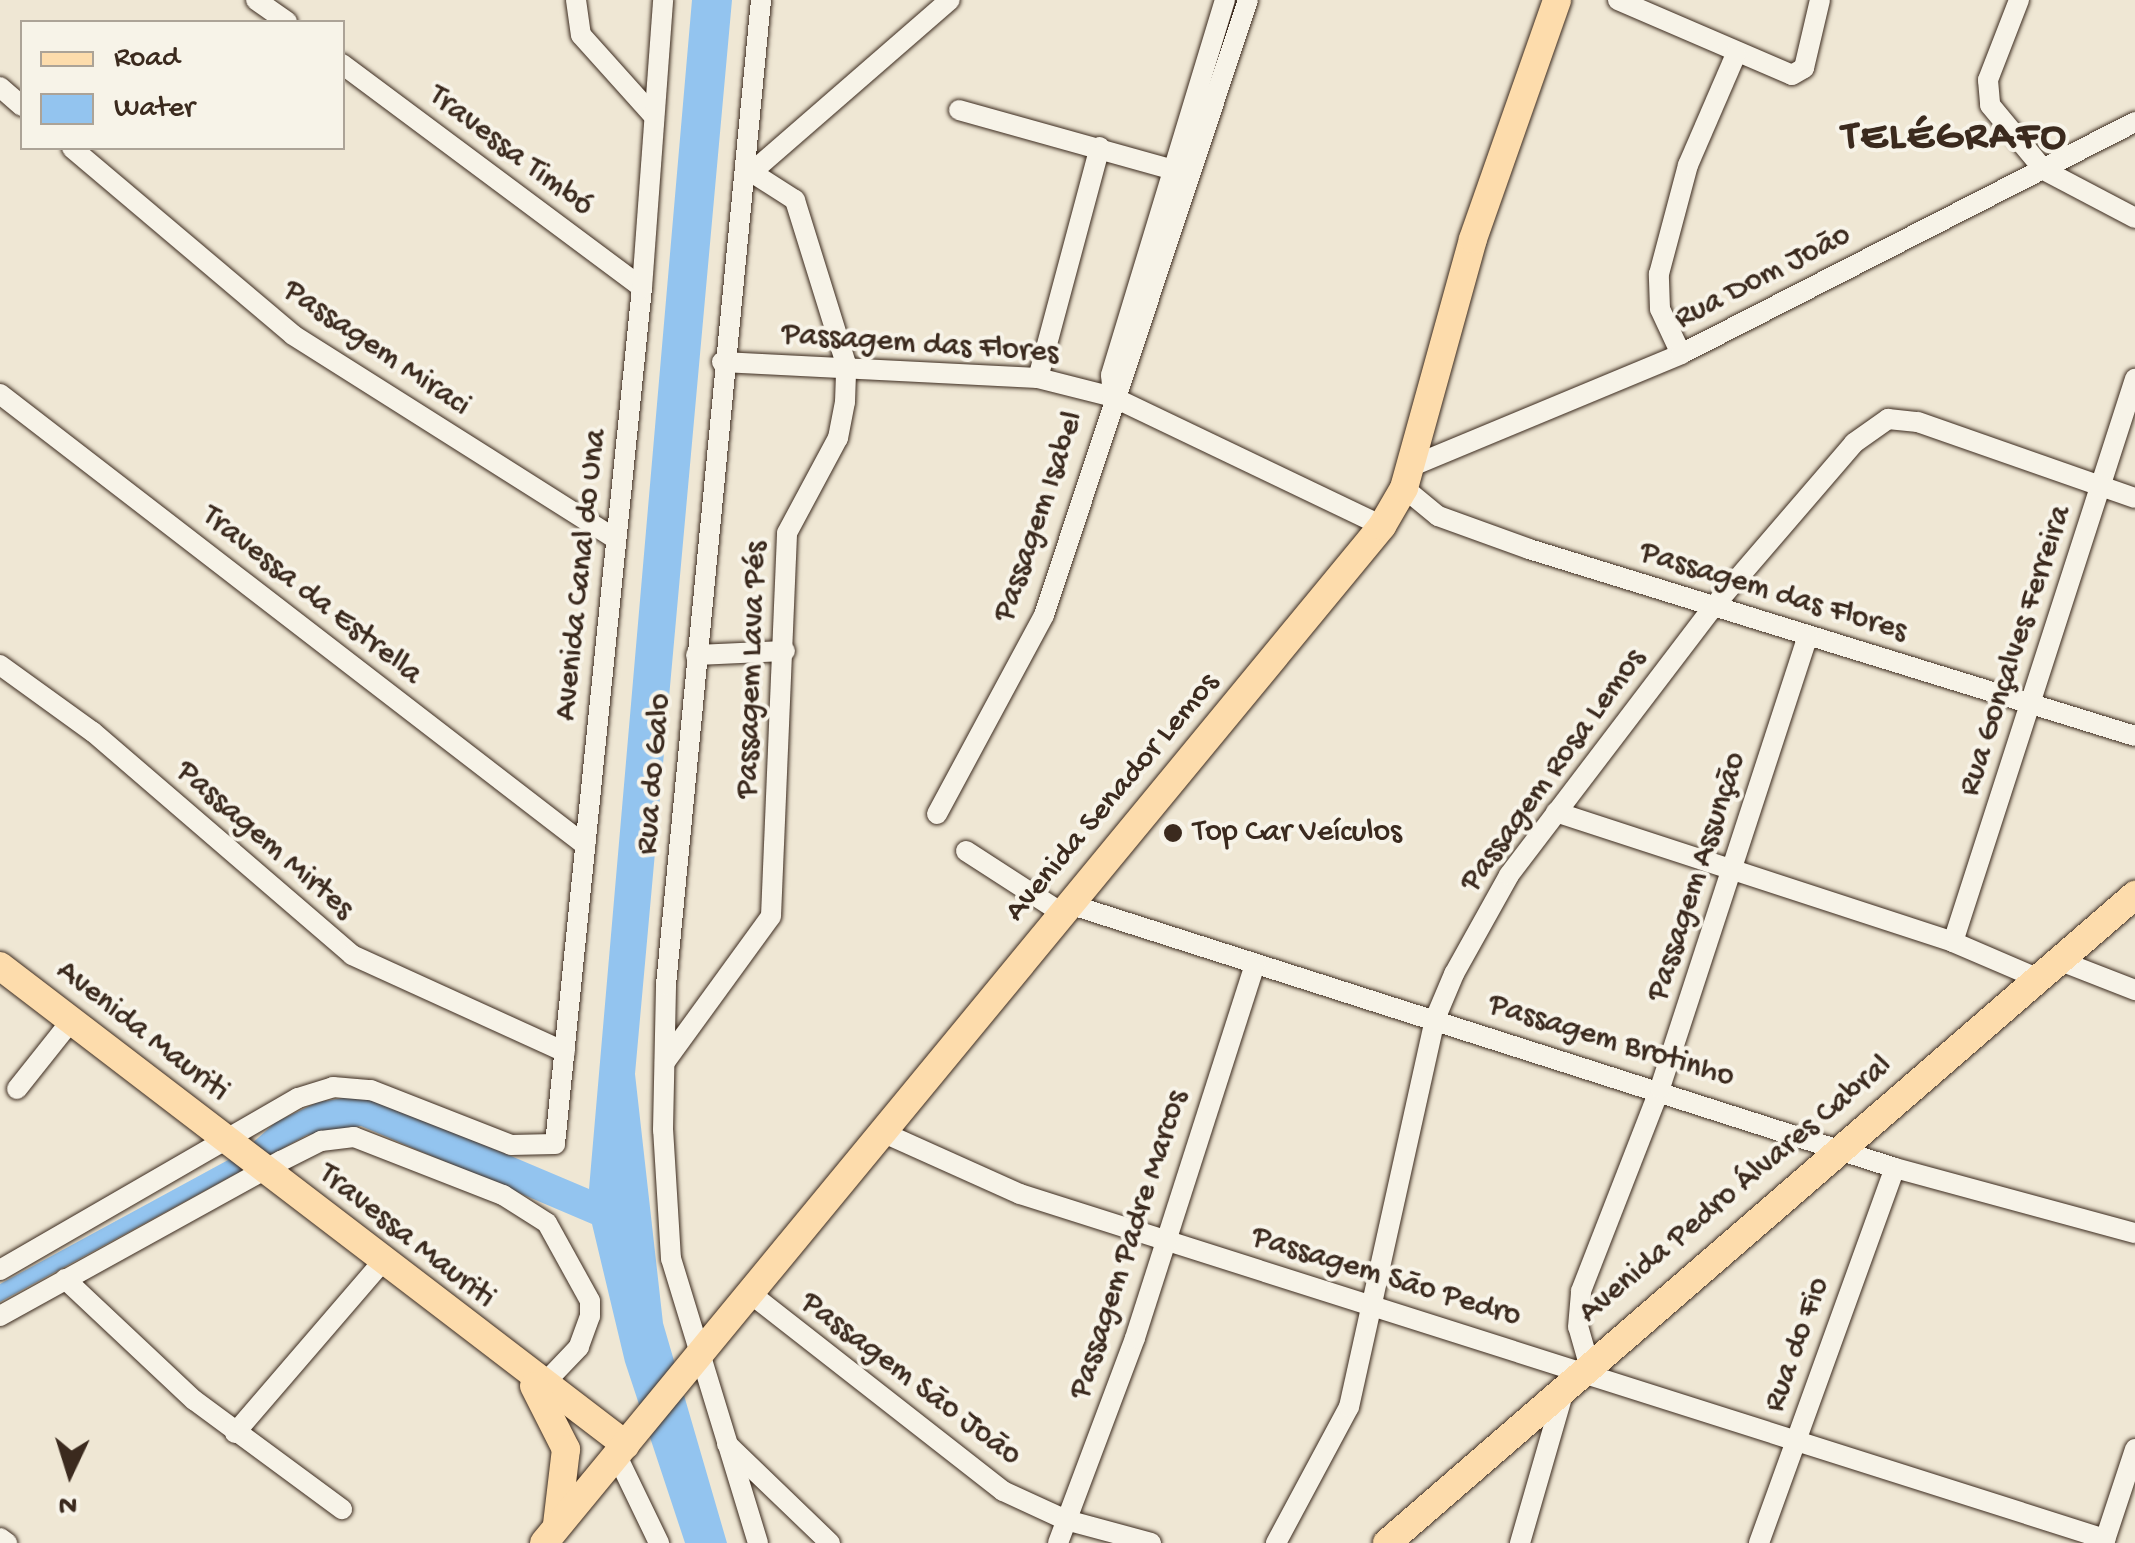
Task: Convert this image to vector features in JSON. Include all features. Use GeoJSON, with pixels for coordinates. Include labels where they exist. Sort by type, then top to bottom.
{"type":"FeatureCollection","features":[{"type":"Feature","properties":{"kind":"main road","name":"Avenida Senador Lemos"},"geometry":{"type":"LineString","coordinates":[[550,1536],[1382,526],[1407,477],[1473,239],[1557,0]]}},
{"type":"Feature","properties":{"kind":"main road","name":"Avenida Pedro Álvares Cabral"},"geometry":{"type":"LineString","coordinates":[[1387,1543],[1578,1370],[2135,894]]}},
{"type":"Feature","properties":{"kind":"main road","name":"Avenida Mauriti"},"geometry":{"type":"LineString","coordinates":[[0,966],[249,1159]]}},
{"type":"Feature","properties":{"kind":"main road","name":"Travessa Mauriti"},"geometry":{"type":"LineString","coordinates":[[249,1159],[536,1384],[626,1445]]}},
{"type":"Feature","properties":{"kind":"main road","name":"Travessa Mauriti"},"geometry":{"type":"LineString","coordinates":[[536,1384],[566,1449],[550,1536]]}},
{"type":"Feature","properties":{"kind":"street"},"geometry":{"type":"LineString","coordinates":[[256,0],[283,20]]}},
{"type":"Feature","properties":{"kind":"street"},"geometry":{"type":"LineString","coordinates":[[576,0],[581,36],[652,114]]}},
{"type":"Feature","properties":{"kind":"street","name":"Avenida Canal do Una"},"geometry":{"type":"LineString","coordinates":[[249,1159],[298,1098],[333,1087],[371,1090],[511,1145],[544,1148],[559,1134],[564,1052],[642,288],[663,0]]}},
{"type":"Feature","properties":{"kind":"street","name":"Rua do Galo"},"geometry":{"type":"LineString","coordinates":[[758,1543],[725,1443],[703,1352],[671,1258],[665,1062],[722,362],[749,170],[761,0]]}},
{"type":"Feature","properties":{"kind":"street"},"geometry":{"type":"LineString","coordinates":[[749,170],[950,0]]}},
{"type":"Feature","properties":{"kind":"street","name":"Passagem Isabel"},"geometry":{"type":"LineString","coordinates":[[1113,397],[1111,375],[1224,0]]}},
{"type":"Feature","properties":{"kind":"street","name":"Passagem Isabel"},"geometry":{"type":"LineString","coordinates":[[937,814],[1044,615],[1113,397],[1131,371],[1248,0]]}},
{"type":"Feature","properties":{"kind":"street"},"geometry":{"type":"LineString","coordinates":[[1618,0],[1736,54],[1799,73],[1820,0]]}},
{"type":"Feature","properties":{"kind":"street"},"geometry":{"type":"LineString","coordinates":[[2019,0],[1987,94],[2044,170],[2135,218]]}},
{"type":"Feature","properties":{"kind":"street"},"geometry":{"type":"LineString","coordinates":[[1681,354],[1660,309],[1658,274],[1688,165],[1736,54]]}},
{"type":"Feature","properties":{"kind":"street","name":"Travessa Timbó"},"geometry":{"type":"LineString","coordinates":[[345,66],[642,288]]}},
{"type":"Feature","properties":{"kind":"street"},"geometry":{"type":"LineString","coordinates":[[0,86],[20,104]]}},
{"type":"Feature","properties":{"kind":"street"},"geometry":{"type":"LineString","coordinates":[[959,110],[1170,169]]}},
{"type":"Feature","properties":{"kind":"street","name":"Rua Dom João"},"geometry":{"type":"LineString","coordinates":[[1407,477],[1681,354],[2135,122]]}},
{"type":"Feature","properties":{"kind":"street"},"geometry":{"type":"LineString","coordinates":[[1038,378],[1100,147]]}},
{"type":"Feature","properties":{"kind":"street","name":"Passagem Miraci"},"geometry":{"type":"LineString","coordinates":[[74,150],[293,335],[616,539]]}},
{"type":"Feature","properties":{"kind":"street","name":"Passagem Lava Pés"},"geometry":{"type":"LineString","coordinates":[[665,1062],[771,916],[788,533],[838,438],[846,364],[795,200],[749,170]]}},
{"type":"Feature","properties":{"kind":"street","name":"Passagem das Flores"},"geometry":{"type":"LineString","coordinates":[[722,362],[846,364],[1038,378],[1113,397],[1382,526]]}},
{"type":"Feature","properties":{"kind":"street","name":"Rua Gonçalves Ferreira"},"geometry":{"type":"LineString","coordinates":[[1952,942],[2135,379]]}},
{"type":"Feature","properties":{"kind":"street","name":"Travessa da Estrella"},"geometry":{"type":"LineString","coordinates":[[0,394],[585,845]]}},
{"type":"Feature","properties":{"kind":"street","name":"Passagem Rosa Lemos"},"geometry":{"type":"LineString","coordinates":[[1276,1543],[1341,1427],[1374,1307],[1435,1018],[1508,875],[1714,606],[1870,428],[1888,419],[1918,422],[2102,488]]}},
{"type":"Feature","properties":{"kind":"street","name":"Passagem das Flores"},"geometry":{"type":"LineString","coordinates":[[1407,477],[1454,523],[2135,736]]}},
{"type":"Feature","properties":{"kind":"street"},"geometry":{"type":"LineString","coordinates":[[2102,488],[2135,498]]}},
{"type":"Feature","properties":{"kind":"street","name":"Passagem Assunção"},"geometry":{"type":"LineString","coordinates":[[1520,1543],[1578,1370],[1581,1290],[1660,1088],[1808,636]]}},
{"type":"Feature","properties":{"kind":"street"},"geometry":{"type":"LineString","coordinates":[[696,654],[785,651]]}},
{"type":"Feature","properties":{"kind":"street","name":"Passagem Mirtes"},"geometry":{"type":"LineString","coordinates":[[0,665],[93,732],[352,955],[564,1052]]}},
{"type":"Feature","properties":{"kind":"street"},"geometry":{"type":"LineString","coordinates":[[1556,812],[1952,942],[2135,990]]}},
{"type":"Feature","properties":{"kind":"street","name":"Passagem Brotinho"},"geometry":{"type":"LineString","coordinates":[[966,850],[1066,908],[1660,1088],[1894,1168],[2135,1233]]}},
{"type":"Feature","properties":{"kind":"street","name":"Passagem Padre Marcos"},"geometry":{"type":"LineString","coordinates":[[1058,1543],[1135,1338],[1162,1239],[1255,964]]}},
{"type":"Feature","properties":{"kind":"street"},"geometry":{"type":"LineString","coordinates":[[17,1089],[71,1021]]}},
{"type":"Feature","properties":{"kind":"street","name":"Passagem São Pedro"},"geometry":{"type":"LineString","coordinates":[[884,1134],[1020,1194],[1578,1370],[1793,1445],[2104,1541]]}},
{"type":"Feature","properties":{"kind":"street"},"geometry":{"type":"LineString","coordinates":[[0,1270],[249,1159],[354,1136],[532,1212],[559,1241],[590,1301],[587,1334],[536,1384]]}},
{"type":"Feature","properties":{"kind":"street"},"geometry":{"type":"LineString","coordinates":[[0,1316],[65,1280],[249,1159]]}},
{"type":"Feature","properties":{"kind":"street","name":"Rua do Fio"},"geometry":{"type":"LineString","coordinates":[[1759,1543],[1894,1168]]}},
{"type":"Feature","properties":{"kind":"street"},"geometry":{"type":"LineString","coordinates":[[235,1433],[382,1262]]}},
{"type":"Feature","properties":{"kind":"street"},"geometry":{"type":"LineString","coordinates":[[65,1280],[235,1433],[342,1509]]}},
{"type":"Feature","properties":{"kind":"street","name":"Passagem São João"},"geometry":{"type":"LineString","coordinates":[[750,1294],[936,1444],[1003,1490],[1101,1537],[1152,1543]]}},
{"type":"Feature","properties":{"kind":"street"},"geometry":{"type":"LineString","coordinates":[[725,1443],[830,1543]]}},
{"type":"Feature","properties":{"kind":"street"},"geometry":{"type":"LineString","coordinates":[[626,1445],[659,1543]]}},
{"type":"Feature","properties":{"kind":"street"},"geometry":{"type":"LineString","coordinates":[[2104,1541],[2135,1448]]}},
{"type":"Feature","properties":{"kind":"street"},"geometry":{"type":"LineString","coordinates":[[0,1538],[7,1543]]}},
{"type":"Feature","properties":{"kind":"water"},"geometry":{"type":"Polygon","coordinates":[[[692,0],[732,0],[635,1074],[663,1323],[727,1543],[685,1543],[625,1362],[592,1224],[361,1126],[307,1135],[0,1302],[0,1284],[241,1153],[276,1122],[318,1102],[357,1096],[385,1103],[589,1189],[692,0]]]}},
{"type":"Feature","properties":{"kind":"place","name":"Top Car Veículos"},"geometry":{"type":"Point","coordinates":[1173,833]}},
{"type":"Feature","properties":{"kind":"district","name":"TELÉGRAFO"},"geometry":{"type":"Point","coordinates":[1955,139]}}]}
